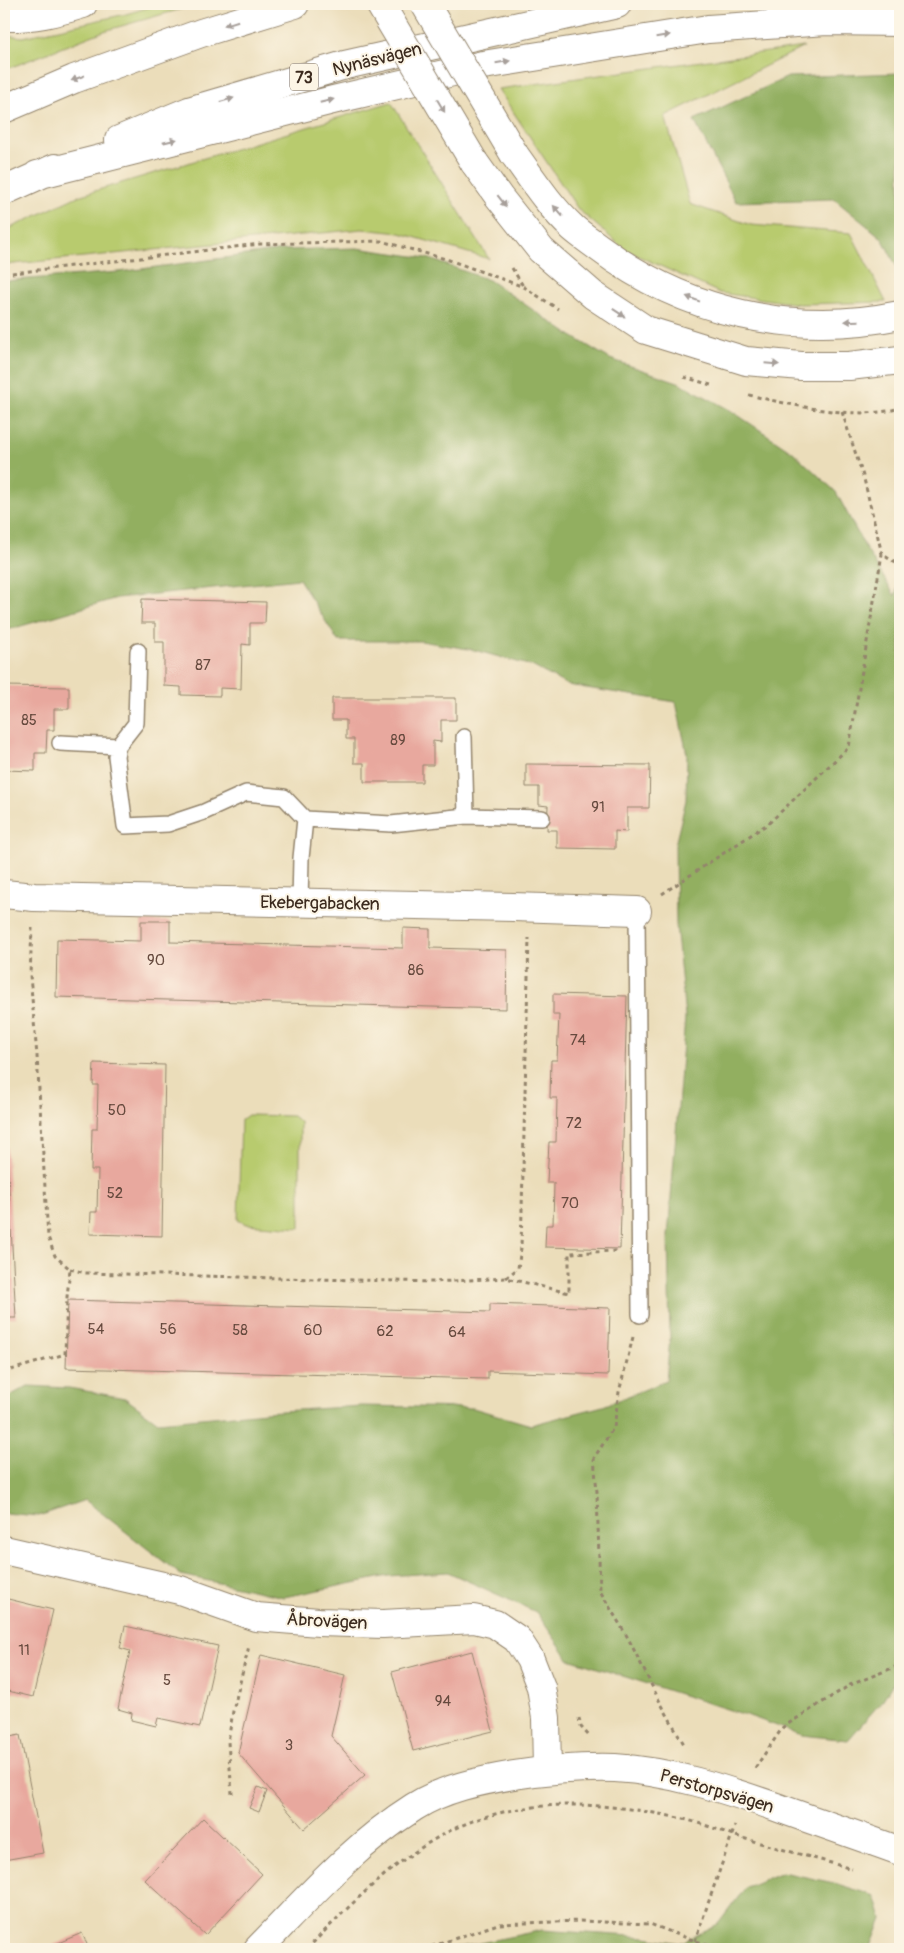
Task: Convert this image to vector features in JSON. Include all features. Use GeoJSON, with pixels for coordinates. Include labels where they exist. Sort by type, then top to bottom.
{"type":"FeatureCollection","features":[{"type":"Feature","properties":{"kind":"main road"},"geometry":{"type":"LineString","coordinates":[[4,17],[22,18],[51,13],[83,4]]}},
{"type":"Feature","properties":{"kind":"main road"},"geometry":{"type":"LineString","coordinates":[[4,109],[74,79],[192,36],[294,4]]}},
{"type":"Feature","properties":{"kind":"main road"},"geometry":{"type":"LineString","coordinates":[[380,4],[474,162],[499,197],[541,250],[593,295],[646,330],[746,361],[801,366],[840,366],[900,360]]}},
{"type":"Feature","properties":{"kind":"main road"},"geometry":{"type":"LineString","coordinates":[[425,4],[514,154],[540,190],[573,228],[622,265],[673,292],[724,310],[756,318],[797,322],[872,321],[900,315]]}},
{"type":"Feature","properties":{"kind":"main road","name":"Nynäsvägen"},"geometry":{"type":"LineString","coordinates":[[4,191],[189,111],[345,65],[617,4]]}},
{"type":"Feature","properties":{"kind":"main road"},"geometry":{"type":"LineString","coordinates":[[38,175],[333,100],[483,65],[708,29],[827,21],[900,22]]}},
{"type":"Feature","properties":{"kind":"main road","name":"Ekebergabacken"},"geometry":{"type":"LineString","coordinates":[[4,894],[34,898],[637,911]]}},
{"type":"Feature","properties":{"kind":"main road","name":"Åbrovägen"},"geometry":{"type":"LineString","coordinates":[[4,1550],[180,1590],[256,1617],[319,1622],[383,1624],[474,1618],[495,1624],[517,1639],[530,1659],[541,1687],[546,1718],[547,1770]]}},
{"type":"Feature","properties":{"kind":"main road","name":"Perstorpsvägen"},"geometry":{"type":"LineString","coordinates":[[258,1949],[361,1846],[415,1806],[446,1791],[478,1782],[547,1770],[616,1768],[681,1778],[745,1796],[900,1851]]}},
{"type":"Feature","properties":{"kind":"lane"},"geometry":{"type":"LineString","coordinates":[[138,651],[136,723],[118,746],[116,756],[125,826],[168,824],[204,812],[230,798],[246,793],[284,797],[305,819],[391,824],[466,816],[542,818]]}},
{"type":"Feature","properties":{"kind":"lane"},"geometry":{"type":"LineString","coordinates":[[464,737],[466,816]]}},
{"type":"Feature","properties":{"kind":"lane"},"geometry":{"type":"LineString","coordinates":[[60,743],[118,746]]}},
{"type":"Feature","properties":{"kind":"lane"},"geometry":{"type":"LineString","coordinates":[[300,903],[301,858],[305,819]]}},
{"type":"Feature","properties":{"kind":"lane"},"geometry":{"type":"LineString","coordinates":[[637,911],[640,1315]]}},
{"type":"Feature","properties":{"kind":"path"},"geometry":{"type":"LineString","coordinates":[[4,274],[260,244],[381,241]]}},
{"type":"Feature","properties":{"kind":"path"},"geometry":{"type":"LineString","coordinates":[[637,911],[769,822],[849,747],[882,554],[864,479],[842,412]]}},
{"type":"Feature","properties":{"kind":"path"},"geometry":{"type":"LineString","coordinates":[[882,554],[900,566]]}},
{"type":"Feature","properties":{"kind":"path"},"geometry":{"type":"LineString","coordinates":[[34,898],[30,975],[48,1237],[55,1256],[70,1269],[85,1273],[434,1282],[506,1278],[569,1293],[569,1253],[639,1251]]}},
{"type":"Feature","properties":{"kind":"path"},"geometry":{"type":"LineString","coordinates":[[506,1278],[518,1268],[521,1248],[530,942],[523,921],[513,907]]}},
{"type":"Feature","properties":{"kind":"path"},"geometry":{"type":"LineString","coordinates":[[4,1374],[11,1370],[65,1354],[70,1269]]}},
{"type":"Feature","properties":{"kind":"path"},"geometry":{"type":"LineString","coordinates":[[640,1315],[630,1347],[614,1427],[594,1458],[600,1591],[628,1638],[660,1702],[687,1749]]}},
{"type":"Feature","properties":{"kind":"path"},"geometry":{"type":"LineString","coordinates":[[232,1794],[228,1742],[233,1711],[256,1617]]}},
{"type":"Feature","properties":{"kind":"path"},"geometry":{"type":"LineString","coordinates":[[307,1949],[343,1912],[393,1867],[429,1843],[477,1820],[520,1808],[564,1806],[624,1808],[676,1817],[858,1871]]}},
{"type":"Feature","properties":{"kind":"path"},"geometry":{"type":"LineString","coordinates":[[424,1949],[498,1924],[580,1921],[650,1924],[695,1941],[720,1947],[721,1949]]}},
{"type":"Feature","properties":{"kind":"green space"},"geometry":{"type":"Polygon","coordinates":[[[160,4],[199,4],[104,31],[4,70],[4,35],[23,37],[126,14],[160,4]]]}},
{"type":"Feature","properties":{"kind":"green space"},"geometry":{"type":"Polygon","coordinates":[[[804,47],[665,116],[690,204],[751,225],[851,233],[886,302],[799,304],[720,293],[625,250],[578,209],[498,89],[804,47]]]}},
{"type":"Feature","properties":{"kind":"green space"},"geometry":{"type":"Polygon","coordinates":[[[900,73],[900,273],[882,238],[834,199],[736,202],[694,120],[788,77],[900,73]]]}},
{"type":"Feature","properties":{"kind":"green space"},"geometry":{"type":"Polygon","coordinates":[[[391,102],[489,259],[400,233],[362,229],[4,265],[4,231],[78,196],[391,102]]]}},
{"type":"Feature","properties":{"kind":"green space"},"geometry":{"type":"Polygon","coordinates":[[[357,248],[427,258],[489,280],[570,335],[610,359],[678,382],[730,410],[793,452],[836,492],[865,547],[895,596],[900,578],[900,1672],[882,1701],[848,1740],[802,1735],[752,1717],[569,1659],[536,1612],[448,1572],[388,1576],[284,1597],[181,1575],[85,1500],[39,1516],[4,1513],[4,1399],[28,1386],[69,1388],[125,1398],[158,1422],[361,1406],[473,1408],[531,1425],[603,1406],[666,1381],[670,1338],[668,1236],[685,1017],[676,924],[675,845],[686,800],[687,754],[676,702],[567,685],[532,666],[474,650],[421,641],[338,641],[299,579],[117,598],[4,631],[4,281],[119,272],[283,250],[357,248]]]}},
{"type":"Feature","properties":{"kind":"green space"},"geometry":{"type":"Polygon","coordinates":[[[248,1115],[293,1116],[300,1122],[300,1228],[246,1224],[238,1220],[241,1120],[248,1115]]]}},
{"type":"Feature","properties":{"kind":"green space"},"geometry":{"type":"Polygon","coordinates":[[[782,1872],[834,1883],[875,1896],[882,1919],[870,1949],[452,1949],[542,1930],[646,1937],[680,1943],[718,1924],[746,1887],[782,1872]]]}},
{"type":"Feature","properties":{"kind":"building"},"geometry":{"type":"Polygon","coordinates":[[[142,599],[266,602],[265,623],[250,623],[250,645],[242,644],[241,689],[220,688],[220,696],[181,695],[181,687],[164,686],[164,642],[155,642],[155,623],[141,623],[142,599]]]}},
{"type":"Feature","properties":{"kind":"building"},"geometry":{"type":"Polygon","coordinates":[[[4,686],[69,687],[69,709],[54,709],[54,730],[47,730],[46,753],[35,753],[35,771],[4,770],[4,686]]]}},
{"type":"Feature","properties":{"kind":"building"},"geometry":{"type":"Polygon","coordinates":[[[332,698],[456,698],[456,720],[441,720],[441,742],[433,741],[433,765],[422,765],[422,782],[364,782],[364,763],[354,763],[354,739],[346,739],[346,720],[332,720],[332,698]]]}},
{"type":"Feature","properties":{"kind":"building"},"geometry":{"type":"Polygon","coordinates":[[[526,764],[650,765],[649,808],[627,808],[627,832],[615,831],[615,849],[557,848],[557,830],[547,830],[548,806],[539,805],[539,787],[526,787],[526,764]]]}},
{"type":"Feature","properties":{"kind":"building"},"geometry":{"type":"Polygon","coordinates":[[[141,921],[170,921],[170,942],[403,948],[403,928],[430,929],[430,948],[507,950],[506,1009],[56,997],[57,939],[141,941],[141,921]]]}},
{"type":"Feature","properties":{"kind":"building"},"geometry":{"type":"Polygon","coordinates":[[[553,994],[627,996],[620,1249],[545,1247],[546,1225],[553,1225],[554,1183],[547,1183],[549,1142],[556,1142],[557,1098],[550,1098],[551,1060],[557,1060],[559,1015],[553,1015],[553,994]]]}},
{"type":"Feature","properties":{"kind":"building"},"geometry":{"type":"Polygon","coordinates":[[[94,1063],[165,1065],[162,1236],[90,1234],[91,1212],[97,1212],[98,1170],[91,1170],[92,1129],[97,1129],[98,1085],[93,1085],[94,1063]]]}},
{"type":"Feature","properties":{"kind":"building"},"geometry":{"type":"Polygon","coordinates":[[[5,1119],[16,1318],[4,1318],[5,1119]]]}},
{"type":"Feature","properties":{"kind":"building"},"geometry":{"type":"Polygon","coordinates":[[[68,1300],[490,1312],[490,1304],[610,1308],[608,1375],[488,1371],[488,1379],[66,1368],[68,1300]]]}},
{"type":"Feature","properties":{"kind":"building"},"geometry":{"type":"Polygon","coordinates":[[[4,1598],[53,1610],[33,1697],[4,1690],[4,1598]]]}},
{"type":"Feature","properties":{"kind":"building"},"geometry":{"type":"Polygon","coordinates":[[[125,1626],[218,1646],[200,1727],[158,1718],[156,1726],[131,1720],[132,1713],[118,1709],[130,1651],[120,1648],[125,1626]]]}},
{"type":"Feature","properties":{"kind":"building"},"geometry":{"type":"Polygon","coordinates":[[[472,1651],[493,1731],[413,1751],[392,1672],[472,1651]]]}},
{"type":"Feature","properties":{"kind":"building"},"geometry":{"type":"Polygon","coordinates":[[[261,1655],[345,1675],[331,1736],[365,1775],[304,1829],[238,1753],[261,1655]]]}},
{"type":"Feature","properties":{"kind":"building"},"geometry":{"type":"Polygon","coordinates":[[[20,1735],[43,1853],[4,1860],[4,1738],[20,1735]]]}},
{"type":"Feature","properties":{"kind":"building"},"geometry":{"type":"Polygon","coordinates":[[[258,1787],[267,1791],[259,1812],[249,1808],[258,1787]]]}},
{"type":"Feature","properties":{"kind":"building"},"geometry":{"type":"Polygon","coordinates":[[[203,1818],[262,1874],[205,1935],[145,1880],[203,1818]]]}},
{"type":"Feature","properties":{"kind":"building"},"geometry":{"type":"Polygon","coordinates":[[[82,1933],[89,1949],[44,1949],[82,1933]]]}}]}
